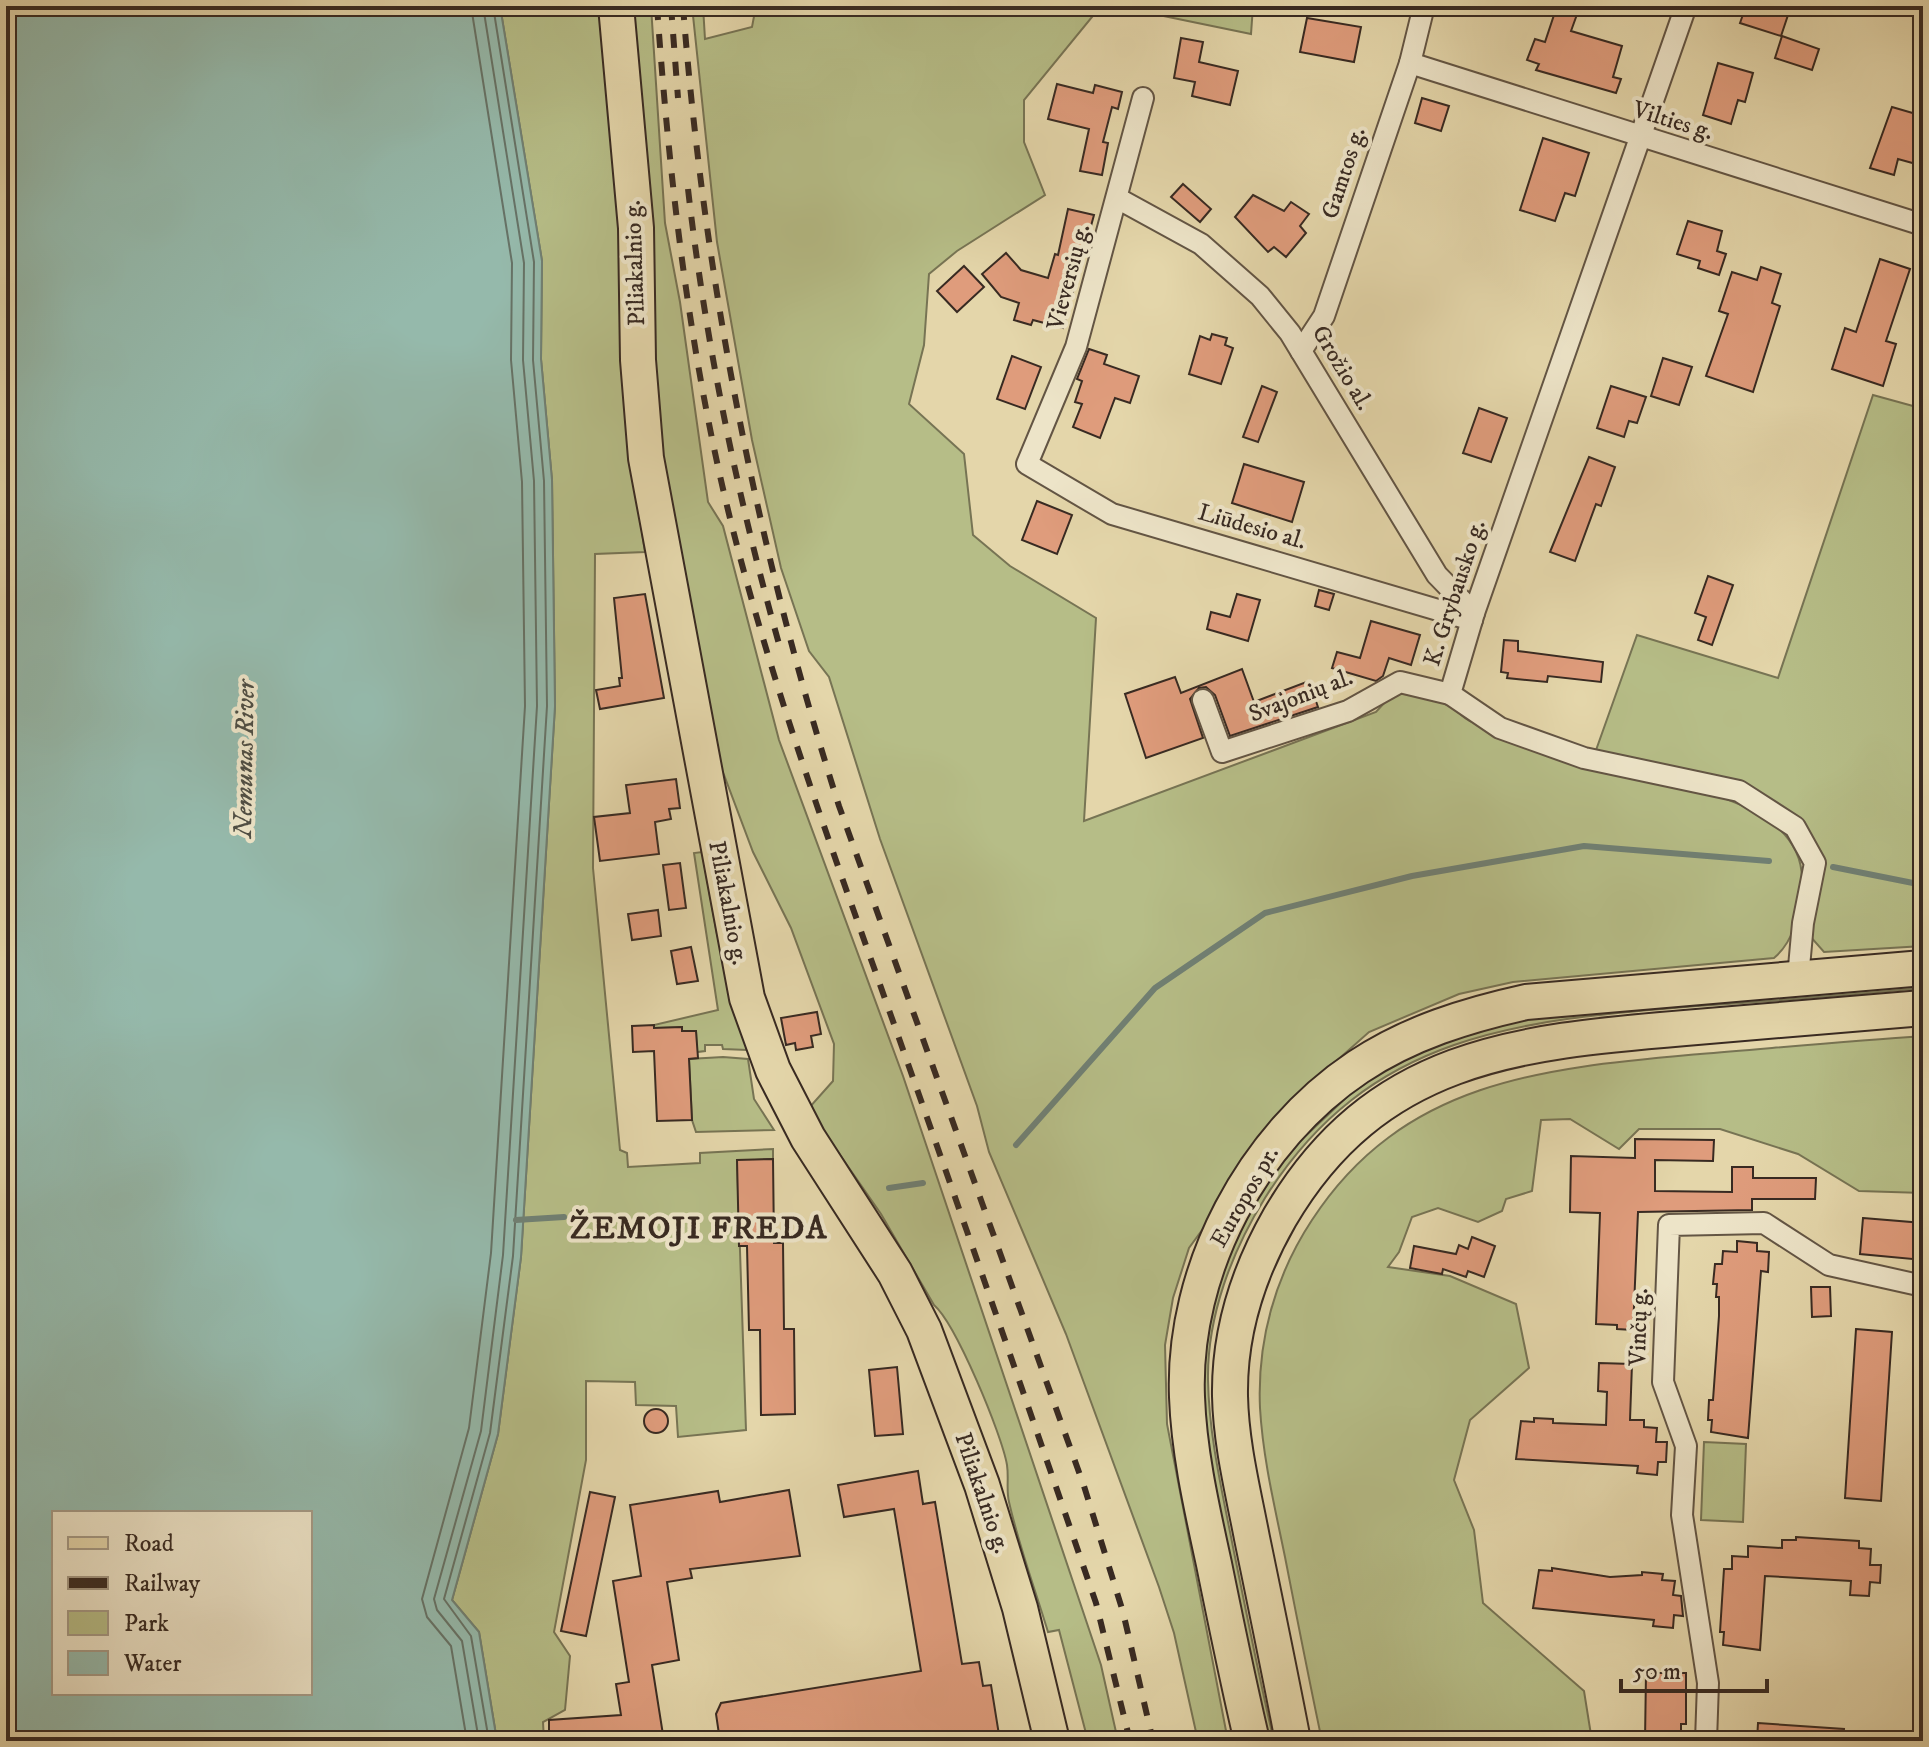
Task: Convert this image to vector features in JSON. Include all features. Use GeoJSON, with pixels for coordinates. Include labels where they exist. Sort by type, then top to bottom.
{"type":"FeatureCollection","features":[{"type":"Feature","properties":{"kind":"main road","name":"Piliakalnio g."},"geometry":{"type":"LineString","coordinates":[[616,6],[636,228],[638,360],[646,458],[747,998],[773,1070],[808,1138],[895,1273],[924,1330],[986,1499],[1020,1608],[1052,1741]]}},
{"type":"Feature","properties":{"kind":"main road","name":"Europos pr."},"geometry":{"type":"LineString","coordinates":[[1252,1741],[1191,1443],[1187,1352],[1195,1304],[1227,1221],[1278,1140],[1309,1106],[1356,1068],[1431,1029],[1486,1010],[1526,1002],[1923,968]]}},
{"type":"Feature","properties":{"kind":"main road","name":"Europos pr."},"geometry":{"type":"LineString","coordinates":[[1293,1741],[1237,1459],[1230,1393],[1237,1326],[1250,1278],[1291,1199],[1328,1149],[1373,1110],[1405,1090],[1472,1059],[1503,1050],[1590,1036],[1923,1008]]}},
{"type":"Feature","properties":{"kind":"street","name":"Gamtos g."},"geometry":{"type":"LineString","coordinates":[[1301,351],[1324,316],[1410,63],[1424,6]]}},
{"type":"Feature","properties":{"kind":"street","name":"K. Grybausko g."},"geometry":{"type":"LineString","coordinates":[[1686,6],[1473,616],[1450,694],[1500,728],[1584,758],[1739,791],[1795,827],[1815,863],[1803,923],[1798,978]]}},
{"type":"Feature","properties":{"kind":"street","name":"Vilties g."},"geometry":{"type":"LineString","coordinates":[[1410,63],[1641,139],[1923,225]]}},
{"type":"Feature","properties":{"kind":"street","name":"Vieversių g."},"geometry":{"type":"LineString","coordinates":[[1027,464],[1076,347],[1143,98]]}},
{"type":"Feature","properties":{"kind":"street","name":"Grožio al."},"geometry":{"type":"LineString","coordinates":[[1117,198],[1201,244],[1260,296],[1301,351],[1437,575],[1473,616]]}},
{"type":"Feature","properties":{"kind":"street","name":"Liūdesio al."},"geometry":{"type":"LineString","coordinates":[[1027,464],[1112,514],[1473,616]]}},
{"type":"Feature","properties":{"kind":"street","name":"Svajonių al."},"geometry":{"type":"LineString","coordinates":[[1203,700],[1222,752],[1348,711],[1400,682],[1450,694]]}},
{"type":"Feature","properties":{"kind":"street","name":"Vinčų g."},"geometry":{"type":"LineString","coordinates":[[1706,1741],[1708,1683],[1682,1515],[1686,1446],[1663,1382],[1669,1225],[1764,1223],[1829,1265],[1923,1286]]}},
{"type":"Feature","properties":{"kind":"green space"},"geometry":{"type":"Polygon","coordinates":[[[500,6],[605,6],[636,491],[645,552],[595,554],[593,868],[620,1150],[627,1153],[628,1167],[700,1163],[700,1153],[773,1149],[773,1159],[737,1161],[746,1430],[678,1437],[676,1406],[636,1405],[635,1382],[586,1381],[586,1460],[554,1632],[570,1656],[565,1710],[543,1722],[544,1741],[497,1741],[479,1632],[452,1600],[498,1434],[521,1257],[555,706],[552,480],[541,359],[542,261],[500,6]]]}},
{"type":"Feature","properties":{"kind":"green space"},"geometry":{"type":"Polygon","coordinates":[[[627,6],[651,6],[665,223],[680,302],[708,502],[723,526],[779,740],[903,1076],[1101,1665],[1118,1741],[1088,1741],[1059,1630],[1048,1632],[1017,1535],[1008,1497],[1008,1470],[1003,1450],[988,1406],[965,1356],[881,1214],[808,1109],[833,1081],[834,1044],[791,928],[753,852],[724,775],[706,741],[667,551],[627,6]]]}},
{"type":"Feature","properties":{"kind":"green space"},"geometry":{"type":"Polygon","coordinates":[[[692,6],[703,6],[705,39],[752,27],[756,6],[1101,6],[1024,100],[1024,142],[1045,195],[957,251],[929,274],[924,345],[909,404],[964,454],[973,535],[1010,566],[1096,618],[1084,821],[1376,712],[1400,686],[1446,703],[1470,721],[1551,751],[1682,785],[1755,812],[1782,832],[1799,858],[1801,892],[1796,919],[1791,936],[1774,958],[1513,982],[1459,994],[1369,1032],[1306,1088],[1189,1248],[1173,1298],[1165,1345],[1167,1424],[1228,1741],[1198,1741],[1174,1633],[1159,1587],[1066,1334],[989,1152],[977,1106],[880,839],[829,677],[809,651],[781,568],[752,440],[717,242],[692,6]]]}},
{"type":"Feature","properties":{"kind":"green space"},"geometry":{"type":"Polygon","coordinates":[[[1115,6],[1253,6],[1251,34],[1115,6]]]}},
{"type":"Feature","properties":{"kind":"green space"},"geometry":{"type":"Polygon","coordinates":[[[1923,379],[1923,946],[1824,952],[1809,935],[1825,862],[1800,824],[1744,788],[1595,753],[1637,635],[1778,678],[1873,395],[1913,406],[1923,379]]]}},
{"type":"Feature","properties":{"kind":"green space"},"geometry":{"type":"Polygon","coordinates":[[[702,852],[717,934],[747,1050],[705,1045],[705,1051],[697,1052],[696,1031],[682,1031],[681,1027],[654,1028],[654,1025],[718,1010],[694,853],[702,852]]]}},
{"type":"Feature","properties":{"kind":"green space"},"geometry":{"type":"Polygon","coordinates":[[[1923,982],[1923,988],[1633,1011],[1511,1029],[1454,1045],[1401,1068],[1352,1100],[1306,1143],[1265,1198],[1242,1240],[1217,1308],[1209,1356],[1209,1402],[1214,1445],[1274,1741],[1266,1741],[1210,1466],[1200,1370],[1212,1299],[1235,1237],[1281,1159],[1366,1079],[1444,1040],[1524,1017],[1923,982]]]}},
{"type":"Feature","properties":{"kind":"green space"},"geometry":{"type":"Polygon","coordinates":[[[1923,1036],[1923,1193],[1859,1191],[1798,1154],[1720,1129],[1639,1129],[1619,1149],[1570,1119],[1541,1120],[1532,1191],[1506,1199],[1502,1211],[1478,1222],[1438,1208],[1412,1217],[1399,1252],[1388,1267],[1450,1276],[1516,1304],[1529,1368],[1470,1420],[1454,1480],[1474,1530],[1483,1603],[1584,1691],[1592,1741],[1322,1741],[1267,1465],[1260,1383],[1265,1334],[1278,1286],[1312,1220],[1349,1173],[1390,1137],[1435,1109],[1483,1089],[1534,1075],[1643,1059],[1923,1036]]]}},
{"type":"Feature","properties":{"kind":"green space"},"geometry":{"type":"Polygon","coordinates":[[[689,1059],[748,1059],[754,1099],[774,1130],[696,1132],[692,1120],[689,1059]]]}},
{"type":"Feature","properties":{"kind":"green space"},"geometry":{"type":"Polygon","coordinates":[[[1704,1442],[1746,1444],[1743,1522],[1701,1520],[1704,1442]]]}},
{"type":"Feature","properties":{"kind":"water","name":"Nemunas River"},"geometry":{"type":"Polygon","coordinates":[[[6,6],[500,6],[542,261],[541,359],[552,480],[555,706],[521,1257],[498,1434],[452,1600],[479,1632],[497,1741],[6,1741],[6,6]]]}},
{"type":"Feature","properties":{"kind":"building"},"geometry":{"type":"Polygon","coordinates":[[[1557,6],[1580,6],[1571,31],[1622,46],[1613,77],[1621,79],[1616,93],[1536,70],[1539,64],[1527,60],[1535,39],[1545,42],[1557,6]]]}},
{"type":"Feature","properties":{"kind":"building"},"geometry":{"type":"Polygon","coordinates":[[[1746,6],[1791,6],[1781,36],[1740,23],[1746,6]]]}},
{"type":"Feature","properties":{"kind":"building"},"geometry":{"type":"Polygon","coordinates":[[[1307,18],[1361,27],[1354,62],[1300,52],[1307,18]]]}},
{"type":"Feature","properties":{"kind":"building"},"geometry":{"type":"Polygon","coordinates":[[[1782,36],[1819,49],[1812,70],[1775,58],[1782,36]]]}},
{"type":"Feature","properties":{"kind":"building"},"geometry":{"type":"Polygon","coordinates":[[[1181,38],[1203,42],[1199,62],[1238,71],[1230,105],[1192,96],[1195,82],[1174,78],[1181,38]]]}},
{"type":"Feature","properties":{"kind":"building"},"geometry":{"type":"Polygon","coordinates":[[[1718,63],[1753,73],[1745,102],[1738,100],[1731,124],[1703,115],[1718,63]]]}},
{"type":"Feature","properties":{"kind":"building"},"geometry":{"type":"Polygon","coordinates":[[[1057,84],[1093,93],[1095,85],[1122,92],[1118,109],[1112,107],[1103,142],[1108,143],[1102,175],[1080,171],[1089,129],[1048,119],[1057,84]]]}},
{"type":"Feature","properties":{"kind":"building"},"geometry":{"type":"Polygon","coordinates":[[[1422,98],[1449,106],[1441,131],[1415,123],[1422,98]]]}},
{"type":"Feature","properties":{"kind":"building"},"geometry":{"type":"Polygon","coordinates":[[[1892,107],[1923,116],[1923,140],[1916,164],[1898,159],[1894,175],[1870,168],[1892,107]]]}},
{"type":"Feature","properties":{"kind":"building"},"geometry":{"type":"Polygon","coordinates":[[[1543,138],[1589,153],[1575,196],[1565,193],[1555,221],[1520,210],[1543,138]]]}},
{"type":"Feature","properties":{"kind":"building"},"geometry":{"type":"Polygon","coordinates":[[[1183,184],[1211,209],[1200,222],[1171,197],[1183,184]]]}},
{"type":"Feature","properties":{"kind":"building"},"geometry":{"type":"Polygon","coordinates":[[[1253,195],[1284,211],[1291,202],[1309,214],[1300,226],[1306,233],[1286,257],[1274,247],[1268,252],[1235,217],[1253,195]]]}},
{"type":"Feature","properties":{"kind":"building"},"geometry":{"type":"Polygon","coordinates":[[[1068,209],[1094,215],[1063,328],[1033,320],[1031,325],[1014,320],[1019,303],[1001,297],[982,274],[1006,253],[1021,270],[1048,278],[1055,254],[1058,255],[1068,209]]]}},
{"type":"Feature","properties":{"kind":"building"},"geometry":{"type":"Polygon","coordinates":[[[1688,221],[1722,231],[1717,251],[1726,254],[1719,275],[1698,268],[1700,261],[1677,254],[1688,221]]]}},
{"type":"Feature","properties":{"kind":"building"},"geometry":{"type":"Polygon","coordinates":[[[1880,259],[1910,269],[1886,341],[1896,344],[1883,386],[1832,369],[1845,328],[1856,332],[1880,259]]]}},
{"type":"Feature","properties":{"kind":"building"},"geometry":{"type":"Polygon","coordinates":[[[964,266],[984,287],[957,312],[937,291],[964,266]]]}},
{"type":"Feature","properties":{"kind":"building"},"geometry":{"type":"Polygon","coordinates":[[[1761,267],[1781,274],[1772,303],[1780,306],[1753,392],[1706,376],[1728,314],[1719,311],[1732,272],[1757,280],[1761,267]]]}},
{"type":"Feature","properties":{"kind":"building"},"geometry":{"type":"Polygon","coordinates":[[[1212,334],[1227,338],[1225,345],[1233,348],[1221,384],[1189,374],[1200,336],[1210,340],[1212,334]]]}},
{"type":"Feature","properties":{"kind":"building"},"geometry":{"type":"Polygon","coordinates":[[[1089,349],[1107,355],[1104,364],[1139,376],[1130,403],[1115,398],[1100,438],[1073,427],[1082,404],[1075,402],[1082,381],[1077,379],[1089,349]]]}},
{"type":"Feature","properties":{"kind":"building"},"geometry":{"type":"Polygon","coordinates":[[[1012,356],[1041,367],[1025,409],[997,399],[1012,356]]]}},
{"type":"Feature","properties":{"kind":"building"},"geometry":{"type":"Polygon","coordinates":[[[1663,358],[1692,367],[1679,405],[1651,396],[1663,358]]]}},
{"type":"Feature","properties":{"kind":"building"},"geometry":{"type":"Polygon","coordinates":[[[1262,386],[1277,392],[1258,442],[1243,437],[1262,386]]]}},
{"type":"Feature","properties":{"kind":"building"},"geometry":{"type":"Polygon","coordinates":[[[1611,386],[1646,397],[1637,423],[1629,421],[1624,437],[1597,428],[1611,386]]]}},
{"type":"Feature","properties":{"kind":"building"},"geometry":{"type":"Polygon","coordinates":[[[1479,408],[1507,418],[1491,462],[1463,453],[1479,408]]]}},
{"type":"Feature","properties":{"kind":"building"},"geometry":{"type":"Polygon","coordinates":[[[1589,457],[1615,467],[1601,506],[1596,504],[1575,561],[1550,552],[1589,457]]]}},
{"type":"Feature","properties":{"kind":"building"},"geometry":{"type":"Polygon","coordinates":[[[1244,464],[1304,482],[1292,522],[1232,503],[1244,464]]]}},
{"type":"Feature","properties":{"kind":"building"},"geometry":{"type":"Polygon","coordinates":[[[1037,501],[1072,515],[1057,554],[1022,540],[1037,501]]]}},
{"type":"Feature","properties":{"kind":"building"},"geometry":{"type":"Polygon","coordinates":[[[1708,576],[1733,585],[1712,645],[1698,640],[1706,617],[1695,613],[1708,576]]]}},
{"type":"Feature","properties":{"kind":"building"},"geometry":{"type":"Polygon","coordinates":[[[1319,590],[1334,594],[1329,610],[1315,606],[1319,590]]]}},
{"type":"Feature","properties":{"kind":"building"},"geometry":{"type":"Polygon","coordinates":[[[645,594],[664,698],[600,709],[596,690],[620,686],[619,678],[622,678],[614,598],[645,594]]]}},
{"type":"Feature","properties":{"kind":"building"},"geometry":{"type":"Polygon","coordinates":[[[1237,594],[1260,600],[1248,641],[1207,629],[1211,612],[1230,617],[1237,594]]]}},
{"type":"Feature","properties":{"kind":"building"},"geometry":{"type":"Polygon","coordinates":[[[1371,621],[1420,635],[1411,665],[1389,658],[1383,676],[1376,681],[1332,668],[1337,652],[1360,658],[1371,621]]]}},
{"type":"Feature","properties":{"kind":"building"},"geometry":{"type":"Polygon","coordinates":[[[1504,640],[1518,641],[1518,651],[1603,662],[1601,682],[1548,676],[1547,682],[1507,678],[1508,673],[1501,672],[1504,640]]]}},
{"type":"Feature","properties":{"kind":"building"},"geometry":{"type":"Polygon","coordinates":[[[1242,669],[1254,702],[1309,681],[1318,707],[1230,736],[1215,695],[1206,687],[1199,688],[1190,699],[1203,738],[1146,758],[1125,694],[1175,677],[1181,693],[1242,669]]]}},
{"type":"Feature","properties":{"kind":"building"},"geometry":{"type":"Polygon","coordinates":[[[676,779],[680,808],[669,809],[671,819],[655,822],[659,854],[600,861],[594,817],[630,813],[626,785],[676,779]]]}},
{"type":"Feature","properties":{"kind":"building"},"geometry":{"type":"Polygon","coordinates":[[[680,863],[686,908],[669,910],[663,865],[680,863]]]}},
{"type":"Feature","properties":{"kind":"building"},"geometry":{"type":"Polygon","coordinates":[[[658,910],[661,936],[632,940],[628,914],[658,910]]]}},
{"type":"Feature","properties":{"kind":"building"},"geometry":{"type":"Polygon","coordinates":[[[691,947],[698,981],[677,984],[671,951],[691,947]]]}},
{"type":"Feature","properties":{"kind":"building"},"geometry":{"type":"Polygon","coordinates":[[[817,1012],[821,1034],[811,1036],[813,1047],[796,1050],[795,1043],[786,1045],[781,1018],[817,1012]]]}},
{"type":"Feature","properties":{"kind":"building"},"geometry":{"type":"Polygon","coordinates":[[[654,1025],[654,1028],[682,1027],[682,1031],[696,1031],[698,1058],[689,1059],[692,1120],[657,1121],[654,1051],[633,1052],[632,1026],[654,1025]]]}},
{"type":"Feature","properties":{"kind":"building"},"geometry":{"type":"Polygon","coordinates":[[[1635,1139],[1714,1140],[1713,1161],[1655,1160],[1655,1191],[1732,1192],[1732,1167],[1753,1167],[1753,1178],[1816,1178],[1815,1199],[1752,1199],[1752,1210],[1638,1212],[1633,1330],[1596,1324],[1600,1213],[1570,1212],[1571,1156],[1635,1158],[1635,1139]]]}},
{"type":"Feature","properties":{"kind":"building"},"geometry":{"type":"Polygon","coordinates":[[[773,1159],[774,1243],[783,1243],[784,1329],[794,1329],[795,1414],[761,1415],[760,1330],[749,1330],[747,1246],[739,1246],[737,1160],[773,1159]]]}},
{"type":"Feature","properties":{"kind":"building"},"geometry":{"type":"Polygon","coordinates":[[[1863,1218],[1923,1223],[1923,1260],[1860,1254],[1863,1218]]]}},
{"type":"Feature","properties":{"kind":"building"},"geometry":{"type":"Polygon","coordinates":[[[1472,1237],[1495,1246],[1484,1277],[1468,1271],[1466,1277],[1443,1269],[1442,1274],[1410,1268],[1414,1246],[1456,1254],[1459,1245],[1468,1249],[1472,1237]]]}},
{"type":"Feature","properties":{"kind":"building"},"geometry":{"type":"Polygon","coordinates":[[[1737,1241],[1757,1243],[1757,1251],[1769,1252],[1768,1272],[1761,1271],[1748,1438],[1711,1432],[1712,1420],[1708,1420],[1709,1400],[1713,1400],[1719,1316],[1717,1284],[1713,1284],[1715,1264],[1722,1264],[1723,1251],[1737,1252],[1737,1241]]]}},
{"type":"Feature","properties":{"kind":"building"},"geometry":{"type":"Polygon","coordinates":[[[1811,1287],[1830,1287],[1831,1316],[1812,1317],[1811,1287]]]}},
{"type":"Feature","properties":{"kind":"building"},"geometry":{"type":"Polygon","coordinates":[[[1856,1329],[1892,1332],[1881,1501],[1845,1498],[1856,1329]]]}},
{"type":"Feature","properties":{"kind":"building"},"geometry":{"type":"Polygon","coordinates":[[[1599,1363],[1632,1364],[1630,1420],[1644,1420],[1644,1427],[1657,1428],[1656,1442],[1667,1442],[1666,1462],[1658,1462],[1657,1475],[1637,1473],[1638,1466],[1516,1459],[1521,1421],[1534,1422],[1534,1418],[1553,1419],[1553,1423],[1606,1425],[1607,1392],[1598,1391],[1599,1363]]]}},
{"type":"Feature","properties":{"kind":"building"},"geometry":{"type":"Polygon","coordinates":[[[897,1367],[903,1434],[875,1436],[869,1370],[897,1367]]]}},
{"type":"Feature","properties":{"kind":"building"},"geometry":{"type":"Polygon","coordinates":[[[651,1409],[661,1409],[668,1416],[668,1426],[661,1433],[651,1433],[644,1426],[644,1416],[651,1409]]]}},
{"type":"Feature","properties":{"kind":"building"},"geometry":{"type":"Polygon","coordinates":[[[918,1471],[923,1504],[935,1502],[962,1664],[979,1662],[983,1686],[991,1685],[1000,1741],[720,1741],[716,1714],[721,1703],[921,1671],[894,1509],[844,1517],[838,1485],[918,1471]]]}},
{"type":"Feature","properties":{"kind":"building"},"geometry":{"type":"Polygon","coordinates":[[[789,1490],[800,1556],[690,1569],[692,1578],[667,1582],[679,1660],[652,1665],[664,1741],[549,1741],[549,1720],[621,1715],[616,1684],[629,1682],[613,1581],[641,1576],[630,1505],[718,1491],[720,1502],[789,1490]]]}},
{"type":"Feature","properties":{"kind":"building"},"geometry":{"type":"Polygon","coordinates":[[[590,1492],[615,1497],[586,1636],[561,1631],[590,1492]]]}},
{"type":"Feature","properties":{"kind":"building"},"geometry":{"type":"Polygon","coordinates":[[[1796,1537],[1859,1541],[1859,1548],[1871,1549],[1870,1565],[1881,1565],[1880,1583],[1870,1582],[1869,1596],[1850,1595],[1851,1581],[1765,1576],[1760,1650],[1723,1645],[1724,1632],[1720,1632],[1724,1569],[1732,1569],[1732,1556],[1748,1557],[1748,1546],[1782,1548],[1782,1540],[1796,1540],[1796,1537]]]}},
{"type":"Feature","properties":{"kind":"building"},"geometry":{"type":"Polygon","coordinates":[[[1552,1568],[1610,1577],[1642,1575],[1642,1572],[1663,1574],[1662,1580],[1675,1581],[1673,1595],[1681,1596],[1683,1616],[1674,1615],[1673,1628],[1653,1626],[1654,1620],[1533,1608],[1539,1570],[1552,1571],[1552,1568]]]}},
{"type":"Feature","properties":{"kind":"building"},"geometry":{"type":"Polygon","coordinates":[[[1646,1673],[1686,1673],[1686,1724],[1681,1724],[1681,1741],[1645,1741],[1646,1673]]]}},
{"type":"Feature","properties":{"kind":"building"},"geometry":{"type":"Polygon","coordinates":[[[1758,1723],[1844,1729],[1843,1741],[1757,1741],[1758,1723]]]}},
{"type":"Feature","properties":{"kind":"waterway"},"geometry":{"type":"LineString","coordinates":[[1016,1145],[1155,988],[1265,913],[1412,876],[1584,846],[1769,861]]}},
{"type":"Feature","properties":{"kind":"waterway"},"geometry":{"type":"LineString","coordinates":[[1833,867],[1923,885]]}},
{"type":"Feature","properties":{"kind":"waterway"},"geometry":{"type":"LineString","coordinates":[[889,1188],[923,1183]]}},
{"type":"Feature","properties":{"kind":"waterway"},"geometry":{"type":"LineString","coordinates":[[516,1220],[564,1217]]}},
{"type":"Feature","properties":{"kind":"railway"},"geometry":{"type":"LineString","coordinates":[[657,6],[674,196],[691,323],[714,448],[745,576],[805,771],[1096,1603],[1130,1741]]}},
{"type":"Feature","properties":{"kind":"railway"},"geometry":{"type":"LineString","coordinates":[[671,6],[678,98]]}},
{"type":"Feature","properties":{"kind":"railway"},"geometry":{"type":"LineString","coordinates":[[683,6],[692,108],[720,310],[759,510],[809,708],[839,806],[1084,1486],[1123,1612],[1153,1741]]}},
{"type":"Feature","properties":{"kind":"railway"},"geometry":{"type":"LineString","coordinates":[[688,189],[704,306],[725,422],[781,651]]}},
{"type":"Feature","properties":{"kind":"district","name":"ŽEMOJI FREDA"},"geometry":{"type":"Point","coordinates":[699,1229]}}]}
